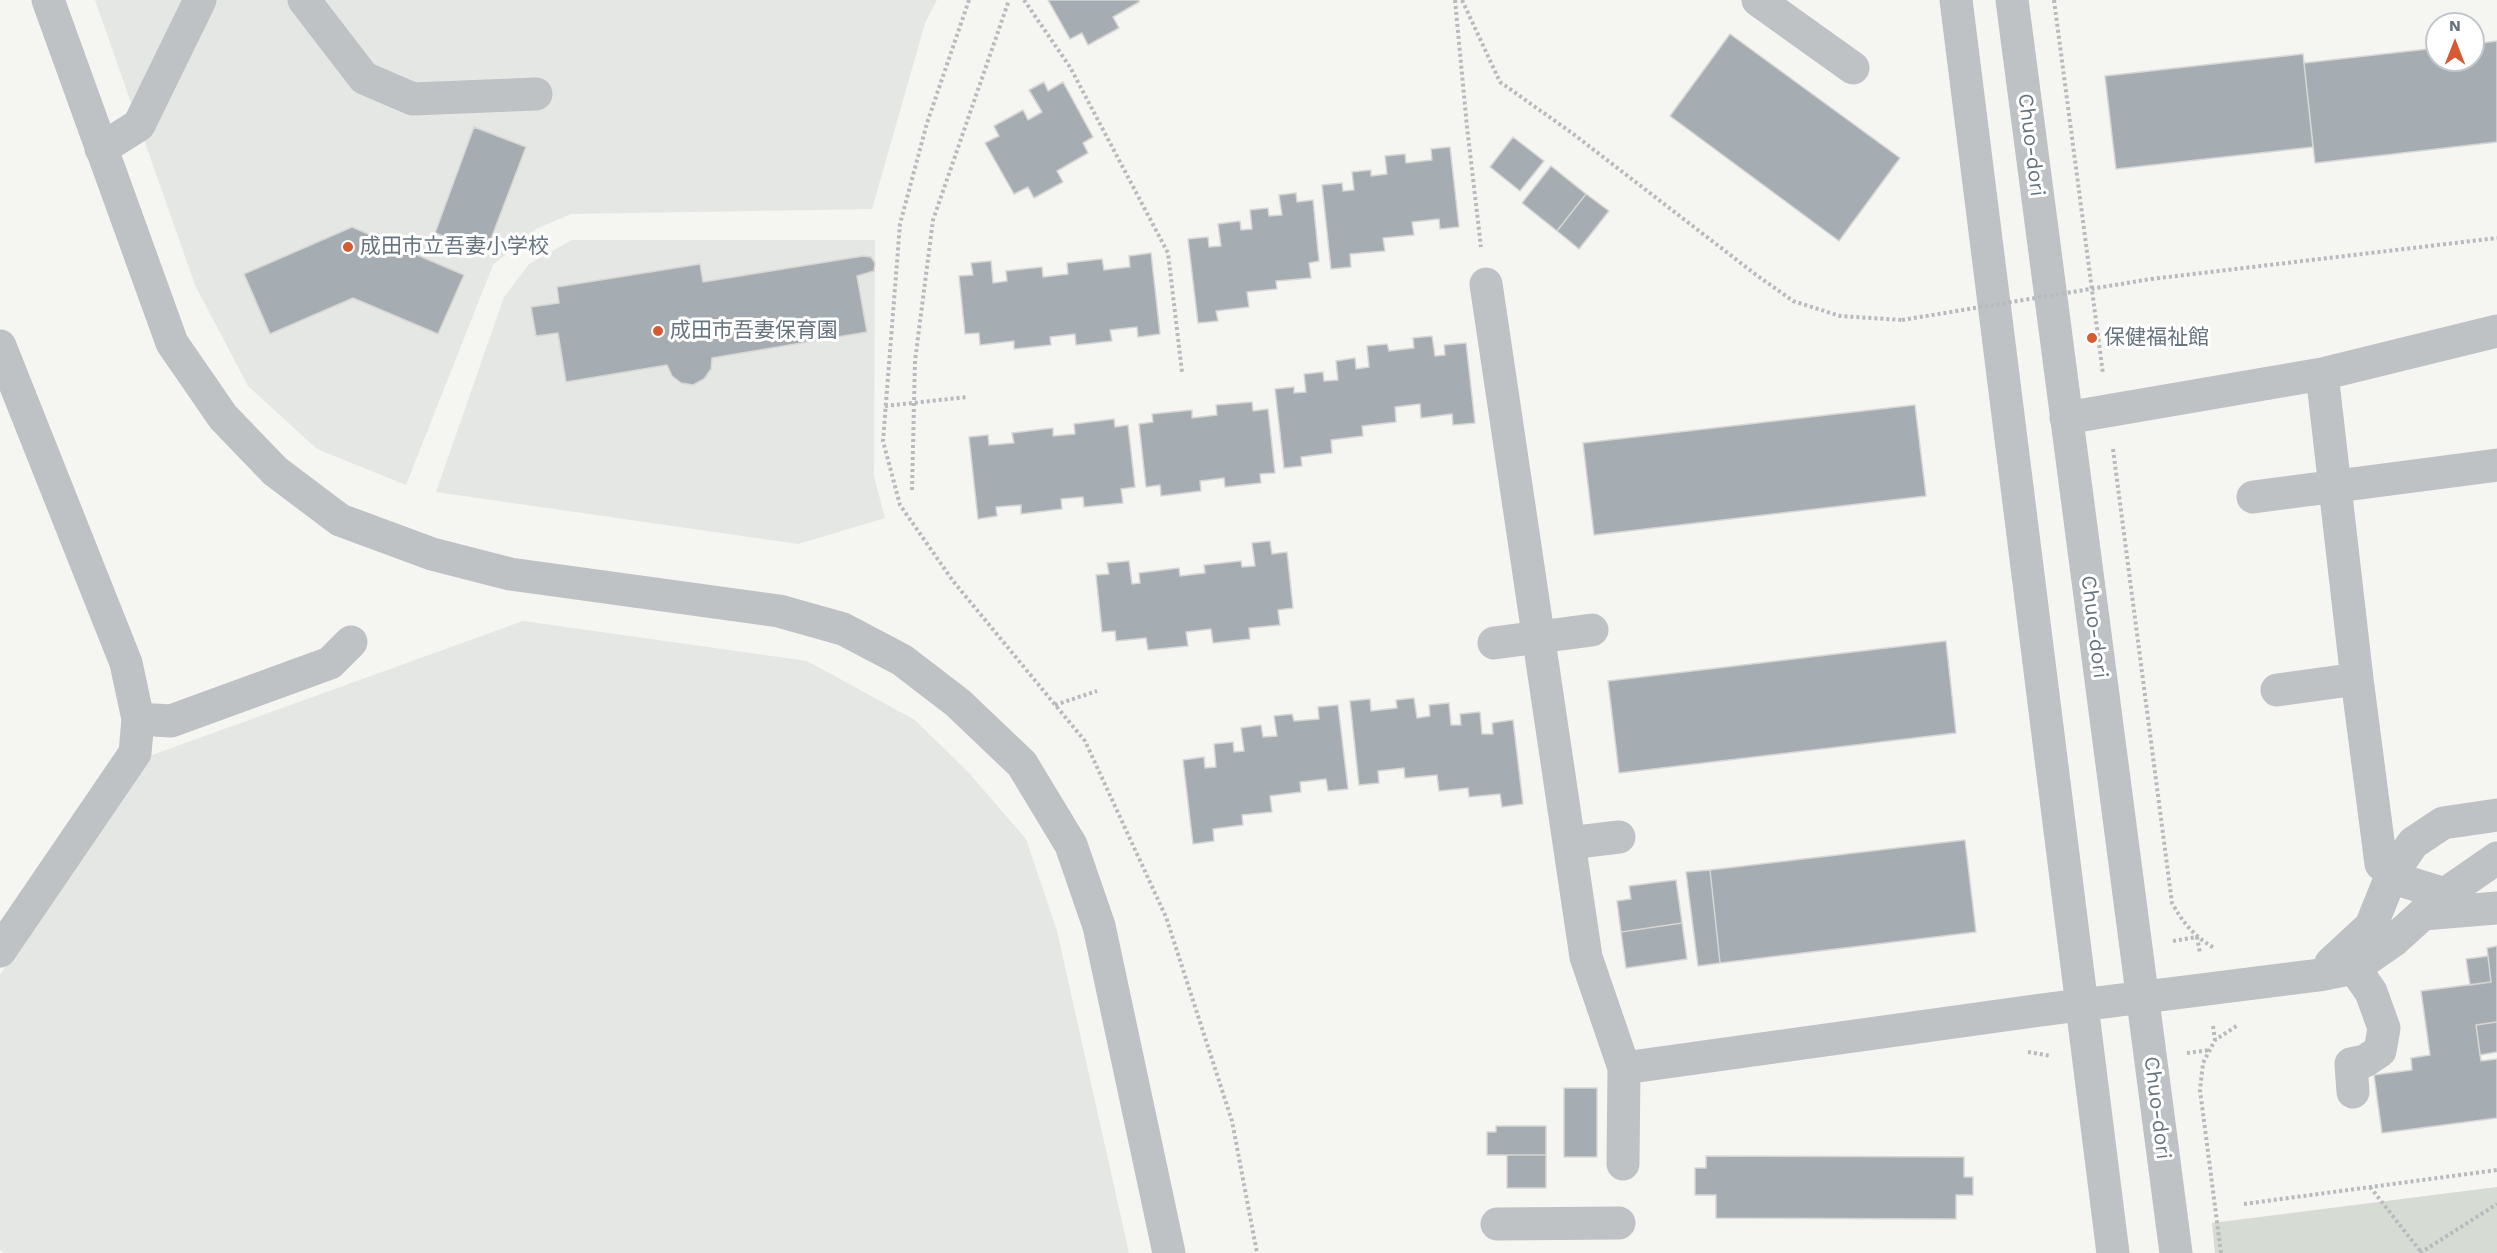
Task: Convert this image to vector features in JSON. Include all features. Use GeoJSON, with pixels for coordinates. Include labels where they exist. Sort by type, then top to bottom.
{"type":"FeatureCollection","features":[{"type":"Feature","properties":{"kind":"street"},"geometry":{"type":"LineString","coordinates":[[48,0],[172,343],[223,417],[275,471],[340,520],[432,554],[510,574],[779,611],[843,629],[902,660],[958,703],[1022,764],[1071,845],[1099,926],[1169,1253]]}},
{"type":"Feature","properties":{"kind":"street"},"geometry":{"type":"LineString","coordinates":[[101,149],[139,125],[200,0]]}},
{"type":"Feature","properties":{"kind":"street"},"geometry":{"type":"LineString","coordinates":[[304,0],[364,78],[413,99],[536,94]]}},
{"type":"Feature","properties":{"kind":"street"},"geometry":{"type":"LineString","coordinates":[[1758,0],[1853,68]]}},
{"type":"Feature","properties":{"kind":"street"},"geometry":{"type":"LineString","coordinates":[[1956,0],[2113,1253]]}},
{"type":"Feature","properties":{"kind":"street","name":"Chuo-dori"},"geometry":{"type":"LineString","coordinates":[[2012,0],[2176,1253]]}},
{"type":"Feature","properties":{"kind":"street"},"geometry":{"type":"LineString","coordinates":[[1486,284],[1586,957],[1624,1068],[1623,1164]]}},
{"type":"Feature","properties":{"kind":"street"},"geometry":{"type":"LineString","coordinates":[[2067,418],[2322,374],[2497,331]]}},
{"type":"Feature","properties":{"kind":"street"},"geometry":{"type":"LineString","coordinates":[[0,346],[126,663],[138,719],[135,753],[0,951]]}},
{"type":"Feature","properties":{"kind":"street"},"geometry":{"type":"LineString","coordinates":[[2322,374],[2356,679],[2381,864],[2434,904],[2497,908]]}},
{"type":"Feature","properties":{"kind":"street"},"geometry":{"type":"LineString","coordinates":[[2253,497],[2497,465]]}},
{"type":"Feature","properties":{"kind":"street"},"geometry":{"type":"LineString","coordinates":[[1494,643],[1592,630]]}},
{"type":"Feature","properties":{"kind":"street"},"geometry":{"type":"LineString","coordinates":[[138,719],[171,721],[330,663],[351,642]]}},
{"type":"Feature","properties":{"kind":"street"},"geometry":{"type":"LineString","coordinates":[[2277,690],[2356,679]]}},
{"type":"Feature","properties":{"kind":"street"},"geometry":{"type":"LineString","coordinates":[[2348,960],[2371,926],[2392,874],[2413,843],[2443,824],[2497,815]]}},
{"type":"Feature","properties":{"kind":"street"},"geometry":{"type":"LineString","coordinates":[[1569,843],[1619,837]]}},
{"type":"Feature","properties":{"kind":"street"},"geometry":{"type":"LineString","coordinates":[[1624,1068],[2319,975],[2392,941],[2434,904],[2497,858]]}},
{"type":"Feature","properties":{"kind":"street"},"geometry":{"type":"LineString","coordinates":[[2348,960],[2371,992],[2384,1028],[2380,1051],[2365,1061],[2351,1064],[2353,1092]]}},
{"type":"Feature","properties":{"kind":"street"},"geometry":{"type":"LineString","coordinates":[[1497,1224],[1619,1223]]}},
{"type":"Feature","properties":{"kind":"path"},"geometry":{"type":"LineString","coordinates":[[969,0],[927,123],[900,224],[883,441],[900,505],[953,581],[1085,741],[1166,917],[1232,1121],[1257,1253]]}},
{"type":"Feature","properties":{"kind":"path"},"geometry":{"type":"LineString","coordinates":[[912,490],[915,361],[933,220],[1009,0]]}},
{"type":"Feature","properties":{"kind":"path"},"geometry":{"type":"LineString","coordinates":[[1024,0],[1070,67],[1168,253],[1182,372]]}},
{"type":"Feature","properties":{"kind":"path"},"geometry":{"type":"LineString","coordinates":[[1455,0],[1467,127],[1486,284]]}},
{"type":"Feature","properties":{"kind":"path"},"geometry":{"type":"LineString","coordinates":[[1462,0],[1500,82],[1572,133],[1793,301],[1840,316],[1902,320],[2151,279],[2497,238]]}},
{"type":"Feature","properties":{"kind":"path"},"geometry":{"type":"LineString","coordinates":[[2055,0],[2104,380]]}},
{"type":"Feature","properties":{"kind":"path"},"geometry":{"type":"LineString","coordinates":[[885,406],[968,397]]}},
{"type":"Feature","properties":{"kind":"path"},"geometry":{"type":"LineString","coordinates":[[2112,440],[2172,903],[2183,923],[2197,937],[2216,949]]}},
{"type":"Feature","properties":{"kind":"path"},"geometry":{"type":"LineString","coordinates":[[1055,705],[1097,691]]}},
{"type":"Feature","properties":{"kind":"path"},"geometry":{"type":"LineString","coordinates":[[2221,1253],[2200,1090],[2202,1063],[2216,1040],[2244,1022]]}},
{"type":"Feature","properties":{"kind":"path"},"geometry":{"type":"LineString","coordinates":[[2022,1053],[2052,1056]]}},
{"type":"Feature","properties":{"kind":"path"},"geometry":{"type":"LineString","coordinates":[[2244,1204],[2497,1170]]}},
{"type":"Feature","properties":{"kind":"path"},"geometry":{"type":"LineString","coordinates":[[2370,1187],[2421,1252],[2497,1204]]}},
{"type":"Feature","properties":{"kind":"shaded area","name":"成田市立吾妻小学校"},"geometry":{"type":"Polygon","coordinates":[[[95,0],[937,0],[925,23],[872,209],[571,214],[536,229],[493,265],[406,485],[317,449],[248,386],[195,285],[95,0]]]}},
{"type":"Feature","properties":{"kind":"shaded area"},"geometry":{"type":"Polygon","coordinates":[[[572,240],[875,240],[874,476],[885,518],[798,544],[436,492],[504,297],[529,264],[572,240]]]}},
{"type":"Feature","properties":{"kind":"shaded area"},"geometry":{"type":"Polygon","coordinates":[[[523,621],[807,661],[915,720],[969,773],[1026,839],[1057,931],[1129,1253],[4,1253],[0,1250],[0,975],[141,759],[523,621]]]}},
{"type":"Feature","properties":{"kind":"shaded area"},"geometry":{"type":"Polygon","coordinates":[[[2497,1187],[2497,1253],[2215,1253],[2212,1223],[2497,1187]]]}},
{"type":"Feature","properties":{"kind":"building"},"geometry":{"type":"Polygon","coordinates":[[[1048,0],[1139,0],[1139,2],[1113,17],[1119,28],[1088,45],[1082,33],[1070,39],[1048,0]]]}},
{"type":"Feature","properties":{"kind":"building"},"geometry":{"type":"Polygon","coordinates":[[[1730,34],[1900,158],[1839,241],[1670,116],[1730,34]]]}},
{"type":"Feature","properties":{"kind":"building"},"geometry":{"type":"Polygon","coordinates":[[[2497,41],[2497,142],[2315,163],[2304,63],[2425,49],[2425,72],[2485,72],[2485,42],[2497,41]]]}},
{"type":"Feature","properties":{"kind":"building"},"geometry":{"type":"Polygon","coordinates":[[[2303,54],[2313,147],[2116,169],[2105,76],[2303,54]]]}},
{"type":"Feature","properties":{"kind":"building"},"geometry":{"type":"Polygon","coordinates":[[[1044,82],[1048,91],[1063,82],[1093,137],[1083,143],[1088,153],[1057,171],[1063,182],[1034,198],[1028,187],[1014,194],[985,143],[999,136],[994,126],[1023,110],[1028,120],[1042,112],[1029,90],[1044,82]]]}},
{"type":"Feature","properties":{"kind":"building"},"geometry":{"type":"Polygon","coordinates":[[[474,127],[526,147],[486,252],[435,233],[474,127]]]}},
{"type":"Feature","properties":{"kind":"building"},"geometry":{"type":"Polygon","coordinates":[[[1513,137],[1544,161],[1520,191],[1490,167],[1513,137]]]}},
{"type":"Feature","properties":{"kind":"building"},"geometry":{"type":"Polygon","coordinates":[[[1450,147],[1459,227],[1440,229],[1439,219],[1412,222],[1414,235],[1383,238],[1385,251],[1350,254],[1351,267],[1331,269],[1322,185],[1342,183],[1343,191],[1354,190],[1352,172],[1371,170],[1371,176],[1387,174],[1385,156],[1405,154],[1406,163],[1432,160],[1431,149],[1450,147]]]}},
{"type":"Feature","properties":{"kind":"building"},"geometry":{"type":"Polygon","coordinates":[[[1551,166],[1586,194],[1557,231],[1522,203],[1551,166]]]}},
{"type":"Feature","properties":{"kind":"building"},"geometry":{"type":"Polygon","coordinates":[[[1296,193],[1297,202],[1313,200],[1319,261],[1309,263],[1311,278],[1276,281],[1277,289],[1247,292],[1249,307],[1216,311],[1218,321],[1198,323],[1188,239],[1208,237],[1209,247],[1221,246],[1218,224],[1240,221],[1241,230],[1252,229],[1250,210],[1268,208],[1269,216],[1282,215],[1279,195],[1296,193]]]}},
{"type":"Feature","properties":{"kind":"building"},"geometry":{"type":"Polygon","coordinates":[[[1586,194],[1609,211],[1579,249],[1557,231],[1586,194]]]}},
{"type":"Feature","properties":{"kind":"building"},"geometry":{"type":"Polygon","coordinates":[[[352,227],[464,275],[438,334],[353,298],[270,334],[244,274],[352,227]]]}},
{"type":"Feature","properties":{"kind":"building"},"geometry":{"type":"Polygon","coordinates":[[[1151,253],[1160,334],[1138,337],[1137,327],[1110,330],[1112,341],[1076,345],[1075,334],[1050,337],[1051,345],[1014,349],[1014,341],[980,345],[979,333],[965,334],[959,276],[973,275],[971,263],[991,261],[993,283],[1007,281],[1006,271],[1042,267],[1043,277],[1068,274],[1067,263],[1102,259],[1104,270],[1130,267],[1129,256],[1151,253]]]}},
{"type":"Feature","properties":{"kind":"building"},"geometry":{"type":"Polygon","coordinates":[[[863,256],[871,257],[875,263],[874,271],[857,276],[867,332],[712,358],[711,369],[704,379],[693,385],[681,383],[672,376],[667,365],[566,382],[558,333],[536,336],[531,307],[559,303],[557,287],[700,264],[703,282],[863,256]]]}},
{"type":"Feature","properties":{"kind":"building"},"geometry":{"type":"Polygon","coordinates":[[[1432,336],[1435,356],[1445,355],[1444,345],[1466,343],[1475,423],[1453,425],[1452,414],[1421,418],[1420,404],[1395,407],[1396,422],[1362,426],[1363,436],[1331,440],[1332,453],[1301,457],[1302,466],[1284,468],[1275,389],[1294,387],[1294,393],[1306,392],[1304,374],[1323,372],[1324,381],[1338,380],[1336,361],[1355,358],[1356,369],[1369,367],[1367,346],[1387,344],[1389,351],[1414,348],[1413,338],[1432,336]]]}},
{"type":"Feature","properties":{"kind":"building"},"geometry":{"type":"Polygon","coordinates":[[[1252,402],[1253,411],[1268,409],[1275,473],[1260,474],[1261,483],[1225,487],[1224,478],[1200,481],[1201,491],[1161,496],[1160,485],[1146,487],[1139,424],[1153,422],[1152,414],[1192,410],[1192,418],[1217,415],[1216,405],[1252,402]]]}},
{"type":"Feature","properties":{"kind":"building"},"geometry":{"type":"Polygon","coordinates":[[[1915,405],[1926,496],[1594,535],[1583,443],[1915,405]]]}},
{"type":"Feature","properties":{"kind":"building"},"geometry":{"type":"Polygon","coordinates":[[[1114,419],[1115,427],[1128,425],[1135,487],[1121,489],[1123,503],[1084,507],[1083,497],[1061,499],[1062,509],[1021,514],[1021,505],[996,507],[997,516],[978,519],[969,437],[988,435],[989,445],[1014,443],[1012,433],[1053,428],[1053,436],[1075,434],[1074,424],[1114,419]]]}},
{"type":"Feature","properties":{"kind":"building"},"geometry":{"type":"Polygon","coordinates":[[[1270,541],[1272,554],[1287,552],[1293,608],[1278,610],[1280,625],[1249,628],[1250,639],[1213,643],[1211,629],[1186,632],[1188,646],[1148,650],[1146,638],[1116,641],[1115,631],[1102,632],[1096,575],[1109,574],[1107,563],[1129,561],[1132,584],[1140,583],[1139,573],[1179,568],[1180,576],[1205,573],[1204,565],[1241,561],[1242,567],[1255,566],[1252,543],[1270,541]]]}},
{"type":"Feature","properties":{"kind":"building"},"geometry":{"type":"Polygon","coordinates":[[[1946,641],[1956,733],[1619,773],[1608,681],[1946,641]]]}},
{"type":"Feature","properties":{"kind":"building"},"geometry":{"type":"Polygon","coordinates":[[[1414,698],[1417,718],[1430,716],[1429,705],[1449,703],[1451,725],[1461,725],[1460,714],[1480,712],[1482,734],[1493,734],[1492,723],[1513,720],[1523,804],[1502,807],[1500,794],[1469,797],[1468,788],[1439,791],[1437,775],[1405,778],[1404,768],[1378,771],[1379,783],[1359,785],[1350,701],[1370,699],[1371,711],[1397,708],[1396,700],[1414,698]]]}},
{"type":"Feature","properties":{"kind":"building"},"geometry":{"type":"Polygon","coordinates":[[[1338,705],[1348,789],[1328,791],[1326,779],[1300,782],[1301,792],[1270,796],[1272,812],[1242,815],[1243,825],[1213,829],[1214,841],[1193,844],[1183,760],[1204,757],[1205,768],[1216,767],[1214,744],[1233,742],[1234,752],[1244,751],[1241,728],[1261,725],[1263,737],[1277,736],[1274,716],[1292,714],[1294,721],[1319,719],[1318,707],[1338,705]]]}},
{"type":"Feature","properties":{"kind":"building"},"geometry":{"type":"Polygon","coordinates":[[[1965,840],[1976,932],[1720,963],[1710,870],[1965,840]]]}},
{"type":"Feature","properties":{"kind":"building"},"geometry":{"type":"Polygon","coordinates":[[[1710,870],[1720,963],[1698,966],[1686,872],[1710,870]]]}},
{"type":"Feature","properties":{"kind":"building"},"geometry":{"type":"Polygon","coordinates":[[[1676,880],[1682,923],[1621,932],[1617,901],[1631,899],[1629,886],[1676,880]]]}},
{"type":"Feature","properties":{"kind":"building"},"geometry":{"type":"Polygon","coordinates":[[[1682,923],[1687,959],[1626,968],[1621,932],[1682,923]]]}},
{"type":"Feature","properties":{"kind":"building"},"geometry":{"type":"Polygon","coordinates":[[[2497,946],[2497,1022],[2476,1025],[2481,1061],[2497,1059],[2497,1118],[2382,1133],[2374,1075],[2412,1070],[2411,1058],[2430,1055],[2421,991],[2491,982],[2487,948],[2497,946]]]}},
{"type":"Feature","properties":{"kind":"building"},"geometry":{"type":"Polygon","coordinates":[[[2488,956],[2491,982],[2470,985],[2466,959],[2488,956]]]}},
{"type":"Feature","properties":{"kind":"building"},"geometry":{"type":"Polygon","coordinates":[[[2497,1022],[2497,1052],[2480,1055],[2476,1025],[2497,1022]]]}},
{"type":"Feature","properties":{"kind":"building"},"geometry":{"type":"Polygon","coordinates":[[[1564,1088],[1597,1088],[1597,1157],[1564,1157],[1564,1088]]]}},
{"type":"Feature","properties":{"kind":"building"},"geometry":{"type":"Polygon","coordinates":[[[1496,1126],[1546,1126],[1546,1155],[1487,1155],[1487,1132],[1496,1132],[1496,1126]]]}},
{"type":"Feature","properties":{"kind":"building"},"geometry":{"type":"Polygon","coordinates":[[[1507,1155],[1546,1155],[1546,1188],[1507,1188],[1507,1155]]]}},
{"type":"Feature","properties":{"kind":"building"},"geometry":{"type":"Polygon","coordinates":[[[1706,1156],[1964,1157],[1964,1177],[1973,1177],[1973,1195],[1956,1195],[1956,1219],[1716,1218],[1716,1195],[1695,1195],[1695,1168],[1706,1168],[1706,1156]]]}},
{"type":"Feature","properties":{"kind":"place","name":"成田市立吾妻小学校"},"geometry":{"type":"Point","coordinates":[348,247]}},
{"type":"Feature","properties":{"kind":"place","name":"成田市吾妻保育園"},"geometry":{"type":"Point","coordinates":[658,331]}},
{"type":"Feature","properties":{"kind":"place","name":"保健福祉館"},"geometry":{"type":"Point","coordinates":[2092,338]}}]}
